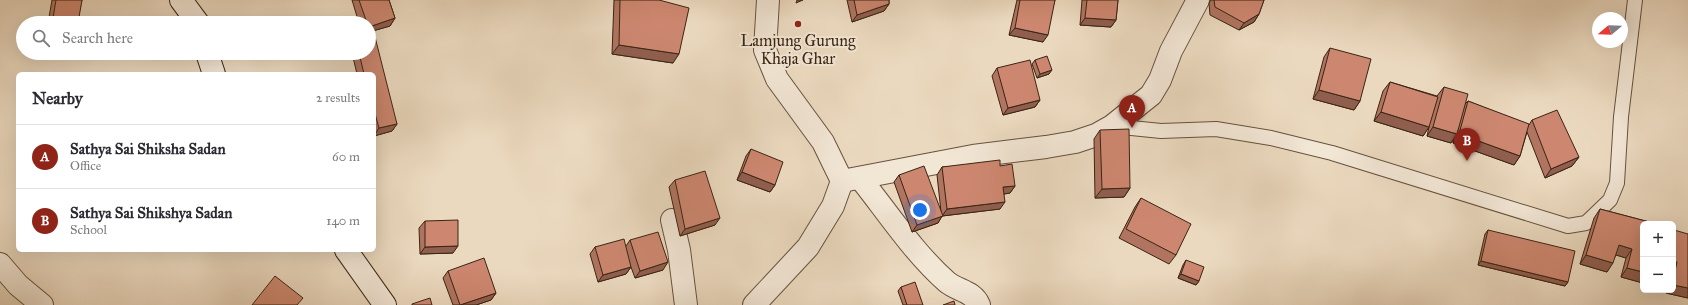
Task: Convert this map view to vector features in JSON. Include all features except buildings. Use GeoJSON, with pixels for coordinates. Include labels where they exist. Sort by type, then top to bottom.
{"type":"FeatureCollection","features":[{"type":"Feature","properties":{"kind":"street"},"geometry":{"type":"LineString","coordinates":[[182,0],[193,16]]}},
{"type":"Feature","properties":{"kind":"street"},"geometry":{"type":"LineString","coordinates":[[768,0],[765,50],[777,79],[851,179],[948,283],[970,294],[979,305]]}},
{"type":"Feature","properties":{"kind":"street"},"geometry":{"type":"LineString","coordinates":[[754,305],[808,247],[851,179],[973,156],[1075,142],[1096,135],[1112,126],[1151,95],[1160,80],[1171,51],[1198,0]]}},
{"type":"Feature","properties":{"kind":"street"},"geometry":{"type":"LineString","coordinates":[[209,60],[213,72]]}},
{"type":"Feature","properties":{"kind":"street"},"geometry":{"type":"LineString","coordinates":[[672,220],[679,250],[686,305]]}},
{"type":"Feature","properties":{"kind":"street"},"geometry":{"type":"LineString","coordinates":[[347,252],[385,305]]}},
{"type":"Feature","properties":{"kind":"street"},"geometry":{"type":"LineString","coordinates":[[0,264],[18,285],[42,305]]}},
{"type":"Feature","properties":{"kind":"lane"},"geometry":{"type":"LineString","coordinates":[[1112,126],[1161,131],[1216,129],[1271,138],[1332,153],[1568,226],[1586,223],[1610,200],[1617,183],[1621,117],[1635,0]]}},
{"type":"Feature","properties":{"kind":"place","name":"Lamjung Gurung Khaja Ghar"},"geometry":{"type":"Point","coordinates":[798,24]}},
{"type":"Feature","properties":{"kind":"place","name":"Sathya Sai Shiksha Sadan"},"geometry":{"type":"Point","coordinates":[1132,128]}},
{"type":"Feature","properties":{"kind":"place","name":"Sathya Sai Shikshya Sadan"},"geometry":{"type":"Point","coordinates":[1467,161]}}]}
